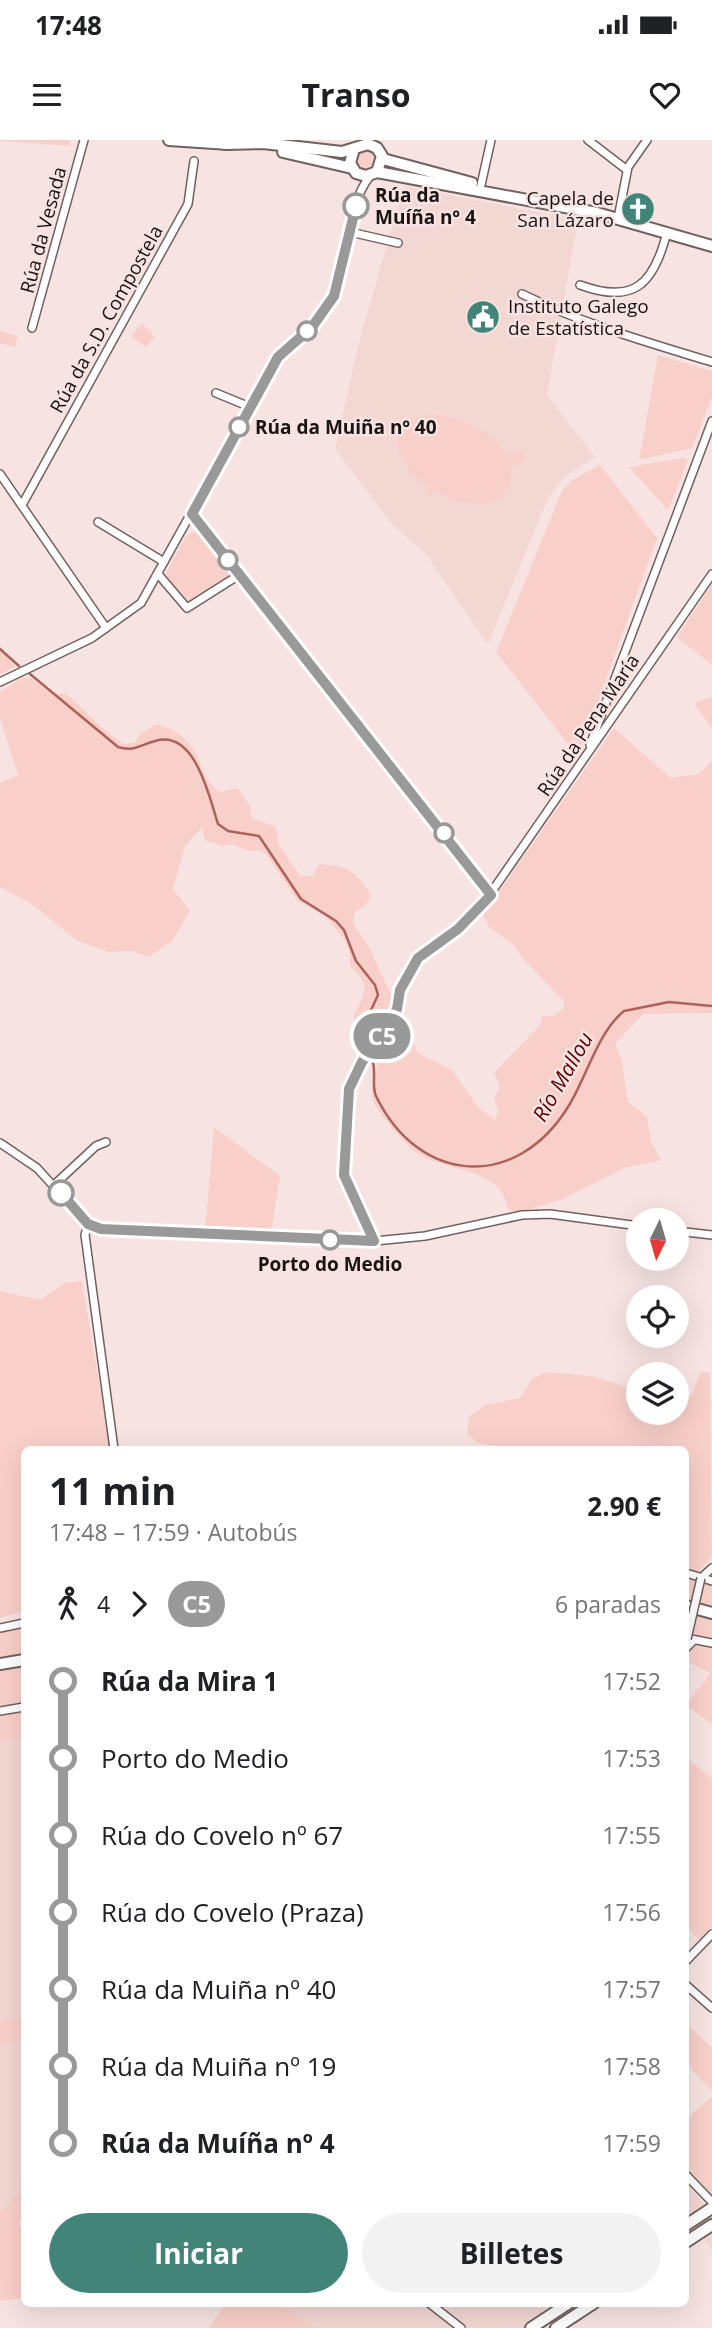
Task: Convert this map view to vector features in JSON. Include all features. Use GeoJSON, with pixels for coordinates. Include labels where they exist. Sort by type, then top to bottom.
{"type":"FeatureCollection","features":[{"type":"Feature","properties":{"kind":"main road"},"geometry":{"type":"LineString","coordinates":[[169,140],[288,152],[373,174],[522,198],[618,218],[712,246]]}},
{"type":"Feature","properties":{"kind":"main road"},"geometry":{"type":"LineString","coordinates":[[225,144],[263,143],[342,152],[357,145],[368,144],[382,156],[522,198]]}},
{"type":"Feature","properties":{"kind":"main road"},"geometry":{"type":"LineString","coordinates":[[354,170],[350,158],[357,145]]}},
{"type":"Feature","properties":{"kind":"main road"},"geometry":{"type":"LineString","coordinates":[[373,174],[382,156]]}},
{"type":"Feature","properties":{"kind":"main road"},"geometry":{"type":"LineString","coordinates":[[689,1607],[712,1613]]}},
{"type":"Feature","properties":{"kind":"main road"},"geometry":{"type":"LineString","coordinates":[[0,1664],[21,1660]]}},
{"type":"Feature","properties":{"kind":"main road"},"geometry":{"type":"LineString","coordinates":[[689,2223],[712,2208]]}},
{"type":"Feature","properties":{"kind":"main road"},"geometry":{"type":"LineString","coordinates":[[689,2240],[712,2225]]}},
{"type":"Feature","properties":{"kind":"main road"},"geometry":{"type":"LineString","coordinates":[[531,2328],[563,2307]]}},
{"type":"Feature","properties":{"kind":"main road"},"geometry":{"type":"LineString","coordinates":[[556,2328],[588,2307]]}},
{"type":"Feature","properties":{"kind":"street","name":"Rúa da Vesada"},"geometry":{"type":"LineString","coordinates":[[32,328],[85,140]]}},
{"type":"Feature","properties":{"kind":"street"},"geometry":{"type":"LineString","coordinates":[[379,140],[382,156]]}},
{"type":"Feature","properties":{"kind":"street"},"geometry":{"type":"LineString","coordinates":[[481,185],[491,140]]}},
{"type":"Feature","properties":{"kind":"street"},"geometry":{"type":"LineString","coordinates":[[588,140],[627,170]]}},
{"type":"Feature","properties":{"kind":"street"},"geometry":{"type":"LineString","coordinates":[[618,218],[627,170],[647,140]]}},
{"type":"Feature","properties":{"kind":"street","name":"Rúa da S.D. Compostela"},"geometry":{"type":"LineString","coordinates":[[22,505],[188,204],[194,161]]}},
{"type":"Feature","properties":{"kind":"street"},"geometry":{"type":"LineString","coordinates":[[354,170],[360,191]]}},
{"type":"Feature","properties":{"kind":"street"},"geometry":{"type":"LineString","coordinates":[[0,682],[106,628],[141,603],[278,357],[312,327],[329,304],[360,191],[373,174]]}},
{"type":"Feature","properties":{"kind":"street"},"geometry":{"type":"LineString","coordinates":[[580,285],[614,294],[638,288],[657,267],[667,231]]}},
{"type":"Feature","properties":{"kind":"street"},"geometry":{"type":"LineString","coordinates":[[350,232],[398,243]]}},
{"type":"Feature","properties":{"kind":"street"},"geometry":{"type":"LineString","coordinates":[[522,294],[583,321],[712,362]]}},
{"type":"Feature","properties":{"kind":"street"},"geometry":{"type":"LineString","coordinates":[[216,393],[250,407]]}},
{"type":"Feature","properties":{"kind":"street"},"geometry":{"type":"LineString","coordinates":[[592,748],[594,733],[712,421]]}},
{"type":"Feature","properties":{"kind":"street"},"geometry":{"type":"LineString","coordinates":[[0,474],[106,628]]}},
{"type":"Feature","properties":{"kind":"street"},"geometry":{"type":"LineString","coordinates":[[12,492],[31,488]]}},
{"type":"Feature","properties":{"kind":"street"},"geometry":{"type":"LineString","coordinates":[[192,514],[491,895]]}},
{"type":"Feature","properties":{"kind":"street"},"geometry":{"type":"LineString","coordinates":[[98,523],[164,562]]}},
{"type":"Feature","properties":{"kind":"street"},"geometry":{"type":"LineString","coordinates":[[158,574],[187,608],[239,575]]}},
{"type":"Feature","properties":{"kind":"street","name":"Rúa da Pena María"},"geometry":{"type":"LineString","coordinates":[[374,1241],[344,1175],[349,1089],[364,1059],[385,1031],[397,1009],[400,990],[418,958],[458,929],[491,895],[673,625],[712,574]]}},
{"type":"Feature","properties":{"kind":"street"},"geometry":{"type":"LineString","coordinates":[[54,1185],[96,1146],[106,1142]]}},
{"type":"Feature","properties":{"kind":"street"},"geometry":{"type":"LineString","coordinates":[[0,1143],[37,1168],[88,1224],[101,1229],[374,1241],[425,1236],[522,1215],[550,1214],[626,1224]]}},
{"type":"Feature","properties":{"kind":"street"},"geometry":{"type":"LineString","coordinates":[[88,1224],[85,1235],[114,1446]]}},
{"type":"Feature","properties":{"kind":"street"},"geometry":{"type":"LineString","coordinates":[[690,1232],[712,1235]]}},
{"type":"Feature","properties":{"kind":"street"},"geometry":{"type":"LineString","coordinates":[[712,1568],[701,1578],[689,1639],[712,1643]]}},
{"type":"Feature","properties":{"kind":"street"},"geometry":{"type":"LineString","coordinates":[[689,1574],[712,1581]]}},
{"type":"Feature","properties":{"kind":"street"},"geometry":{"type":"LineString","coordinates":[[0,1628],[21,1624]]}},
{"type":"Feature","properties":{"kind":"street"},"geometry":{"type":"LineString","coordinates":[[0,1711],[21,1708]]}},
{"type":"Feature","properties":{"kind":"street"},"geometry":{"type":"LineString","coordinates":[[689,1958],[712,1934]]}},
{"type":"Feature","properties":{"kind":"street"},"geometry":{"type":"LineString","coordinates":[[689,1988],[712,2008]]}},
{"type":"Feature","properties":{"kind":"street"},"geometry":{"type":"LineString","coordinates":[[689,2178],[712,2202]]}},
{"type":"Feature","properties":{"kind":"street"},"geometry":{"type":"LineString","coordinates":[[434,2307],[461,2328]]}},
{"type":"Feature","properties":{"kind":"shaded area"},"geometry":{"type":"Polygon","coordinates":[[[70,140],[70,146],[0,141],[70,140]]]}},
{"type":"Feature","properties":{"kind":"shaded area"},"geometry":{"type":"Polygon","coordinates":[[[366,150],[373,153],[376,160],[373,167],[366,170],[359,167],[356,160],[359,153],[366,150]]]}},
{"type":"Feature","properties":{"kind":"shaded area"},"geometry":{"type":"Polygon","coordinates":[[[404,186],[578,220],[547,395],[595,457],[564,477],[548,498],[488,644],[424,552],[392,524],[335,449],[359,342],[404,186]]]}},
{"type":"Feature","properties":{"kind":"shaded area"},"geometry":{"type":"Polygon","coordinates":[[[142,323],[155,337],[146,347],[131,336],[142,323]]]}},
{"type":"Feature","properties":{"kind":"shaded area"},"geometry":{"type":"Polygon","coordinates":[[[0,331],[17,336],[16,347],[0,343],[0,331]]]}},
{"type":"Feature","properties":{"kind":"shaded area"},"geometry":{"type":"Polygon","coordinates":[[[658,355],[712,371],[712,397],[692,448],[639,460],[658,355]]]}},
{"type":"Feature","properties":{"kind":"shaded area"},"geometry":{"type":"Polygon","coordinates":[[[438,415],[477,427],[507,454],[522,449],[527,461],[512,466],[505,493],[496,500],[473,503],[447,497],[435,491],[431,497],[425,493],[429,487],[407,466],[400,454],[398,442],[400,432],[407,423],[419,417],[438,415]]]}},
{"type":"Feature","properties":{"kind":"shaded area"},"geometry":{"type":"Polygon","coordinates":[[[684,458],[688,461],[668,510],[629,467],[684,458]]]}},
{"type":"Feature","properties":{"kind":"shaded area"},"geometry":{"type":"Polygon","coordinates":[[[600,465],[657,538],[578,757],[496,652],[562,491],[572,480],[600,465]]]}},
{"type":"Feature","properties":{"kind":"shaded area"},"geometry":{"type":"Polygon","coordinates":[[[193,532],[200,533],[231,575],[190,602],[184,602],[164,577],[186,536],[193,532]]]}},
{"type":"Feature","properties":{"kind":"shaded area"},"geometry":{"type":"Polygon","coordinates":[[[712,584],[712,665],[677,637],[712,584]]]}},
{"type":"Feature","properties":{"kind":"shaded area"},"geometry":{"type":"Polygon","coordinates":[[[0,646],[15,667],[0,674],[0,646]]]}},
{"type":"Feature","properties":{"kind":"shaded area"},"geometry":{"type":"Polygon","coordinates":[[[22,678],[31,678],[53,695],[65,693],[124,744],[136,742],[140,734],[157,724],[174,731],[186,739],[212,785],[221,792],[237,788],[250,806],[252,818],[276,827],[279,845],[300,876],[313,876],[319,864],[345,868],[356,875],[371,896],[364,907],[355,912],[353,923],[369,947],[418,1053],[452,1070],[478,1107],[495,1120],[498,1111],[494,1099],[500,1087],[494,1073],[539,1026],[542,1016],[553,1016],[563,1009],[564,1001],[522,958],[515,946],[489,927],[483,914],[614,728],[671,778],[699,774],[712,760],[712,1013],[643,1014],[615,1044],[622,1060],[628,1102],[647,1117],[651,1141],[661,1160],[624,1168],[563,1199],[517,1213],[507,1208],[503,1194],[494,1184],[468,1171],[424,1157],[413,1150],[385,1119],[373,1100],[372,1086],[379,1054],[373,1044],[357,1031],[354,1016],[363,995],[364,985],[350,966],[350,953],[344,939],[326,917],[298,901],[266,854],[259,850],[249,851],[231,844],[222,846],[205,840],[202,828],[185,846],[173,889],[190,911],[172,941],[149,957],[132,951],[109,952],[76,940],[32,904],[0,887],[0,783],[18,775],[0,718],[0,692],[22,678]]]}},
{"type":"Feature","properties":{"kind":"shaded area"},"geometry":{"type":"Polygon","coordinates":[[[712,697],[712,728],[694,703],[712,697]]]}},
{"type":"Feature","properties":{"kind":"shaded area"},"geometry":{"type":"Polygon","coordinates":[[[214,1127],[280,1176],[271,1233],[205,1231],[214,1127]]]}},
{"type":"Feature","properties":{"kind":"shaded area"},"geometry":{"type":"Polygon","coordinates":[[[82,1281],[110,1446],[21,1446],[21,1612],[0,1618],[0,1291],[40,1300],[65,1283],[82,1281]]]}},
{"type":"Feature","properties":{"kind":"shaded area"},"geometry":{"type":"Polygon","coordinates":[[[546,1372],[593,1376],[626,1387],[626,1425],[689,1425],[689,1396],[701,1372],[710,1372],[712,1557],[692,1578],[712,1585],[712,1607],[689,1601],[689,1446],[494,1446],[477,1443],[467,1433],[469,1417],[485,1405],[520,1398],[532,1379],[546,1372]]]}},
{"type":"Feature","properties":{"kind":"shaded area"},"geometry":{"type":"Polygon","coordinates":[[[689,1614],[712,1619],[712,1640],[689,1634],[689,1614]]]}},
{"type":"Feature","properties":{"kind":"shaded area"},"geometry":{"type":"Polygon","coordinates":[[[21,1626],[21,1654],[0,1657],[0,1630],[21,1626]]]}},
{"type":"Feature","properties":{"kind":"shaded area"},"geometry":{"type":"Polygon","coordinates":[[[694,1645],[712,1647],[712,1724],[689,1707],[689,1701],[711,1673],[689,1662],[689,1650],[694,1645]]]}},
{"type":"Feature","properties":{"kind":"shaded area"},"geometry":{"type":"Polygon","coordinates":[[[21,1668],[21,1738],[0,1741],[0,1671],[21,1668]]]}},
{"type":"Feature","properties":{"kind":"shaded area"},"geometry":{"type":"Polygon","coordinates":[[[21,1713],[21,2219],[0,2248],[0,1718],[21,1713]]]}},
{"type":"Feature","properties":{"kind":"shaded area"},"geometry":{"type":"Polygon","coordinates":[[[689,1760],[712,1778],[712,1927],[699,1940],[689,1930],[689,1760]]]}},
{"type":"Feature","properties":{"kind":"shaded area"},"geometry":{"type":"Polygon","coordinates":[[[21,2018],[21,2040],[0,2044],[0,2021],[21,2018]]]}},
{"type":"Feature","properties":{"kind":"shaded area"},"geometry":{"type":"Polygon","coordinates":[[[689,2026],[712,2048],[712,2091],[689,2067],[689,2026]]]}},
{"type":"Feature","properties":{"kind":"shaded area"},"geometry":{"type":"Polygon","coordinates":[[[712,2097],[712,2194],[689,2171],[689,2116],[712,2097]]]}},
{"type":"Feature","properties":{"kind":"shaded area"},"geometry":{"type":"Polygon","coordinates":[[[689,2187],[712,2213],[712,2250],[689,2218],[689,2187]]]}},
{"type":"Feature","properties":{"kind":"shaded area"},"geometry":{"type":"Polygon","coordinates":[[[21,2189],[21,2220],[18,2224],[21,2227],[21,2298],[0,2301],[0,2211],[9,2206],[21,2189]]]}},
{"type":"Feature","properties":{"kind":"shaded area"},"geometry":{"type":"Polygon","coordinates":[[[224,2307],[548,2307],[541,2312],[550,2328],[208,2328],[224,2307]]]}},
{"type":"Feature","properties":{"kind":"shaded area"},"geometry":{"type":"Polygon","coordinates":[[[224,2307],[284,2307],[313,2328],[208,2328],[224,2307]]]}},
{"type":"Feature","properties":{"kind":"waterway","name":"Río Mallou"},"geometry":{"type":"LineString","coordinates":[[0,649],[19,666]]}},
{"type":"Feature","properties":{"kind":"waterway","name":"Río Mallou"},"geometry":{"type":"LineString","coordinates":[[30,674],[118,747],[133,748],[169,740],[180,745],[190,755],[205,782],[218,824],[228,831],[259,836],[301,899],[336,921],[344,930],[356,961],[375,985],[378,995],[366,1021],[368,1038]]}},
{"type":"Feature","properties":{"kind":"waterway","name":"Río Mallou"},"geometry":{"type":"LineString","coordinates":[[372,1059],[376,1096],[394,1125],[417,1147],[442,1161],[469,1166],[496,1164],[522,1153],[547,1134],[575,1095],[599,1043],[624,1011],[669,1002],[712,1006]]}},
{"type":"Feature","properties":{"kind":"bus line","name":"C5"},"geometry":{"type":"LineString","coordinates":[[61,1193],[88,1224],[101,1229],[374,1241],[344,1175],[346,1102],[354,1074],[385,1031],[397,1009],[400,990],[418,958],[458,929],[491,895],[192,514],[278,357],[312,327],[334,296],[356,206]]}},
{"type":"Feature","properties":{"kind":"place","name":"Rúa da Muíña nº 4"},"geometry":{"type":"Point","coordinates":[356,206]}},
{"type":"Feature","properties":{"kind":"place","name":"Capela de San Lázaro"},"geometry":{"type":"Point","coordinates":[638,209]}},
{"type":"Feature","properties":{"kind":"place","name":"Instituto Galego de Estatística"},"geometry":{"type":"Point","coordinates":[483,317]}},
{"type":"Feature","properties":{"kind":"place","name":"Rúa da Muiña nº 40"},"geometry":{"type":"Point","coordinates":[239,427]}},
{"type":"Feature","properties":{"kind":"place","name":"Porto do Medio"},"geometry":{"type":"Point","coordinates":[330,1240]}}]}
